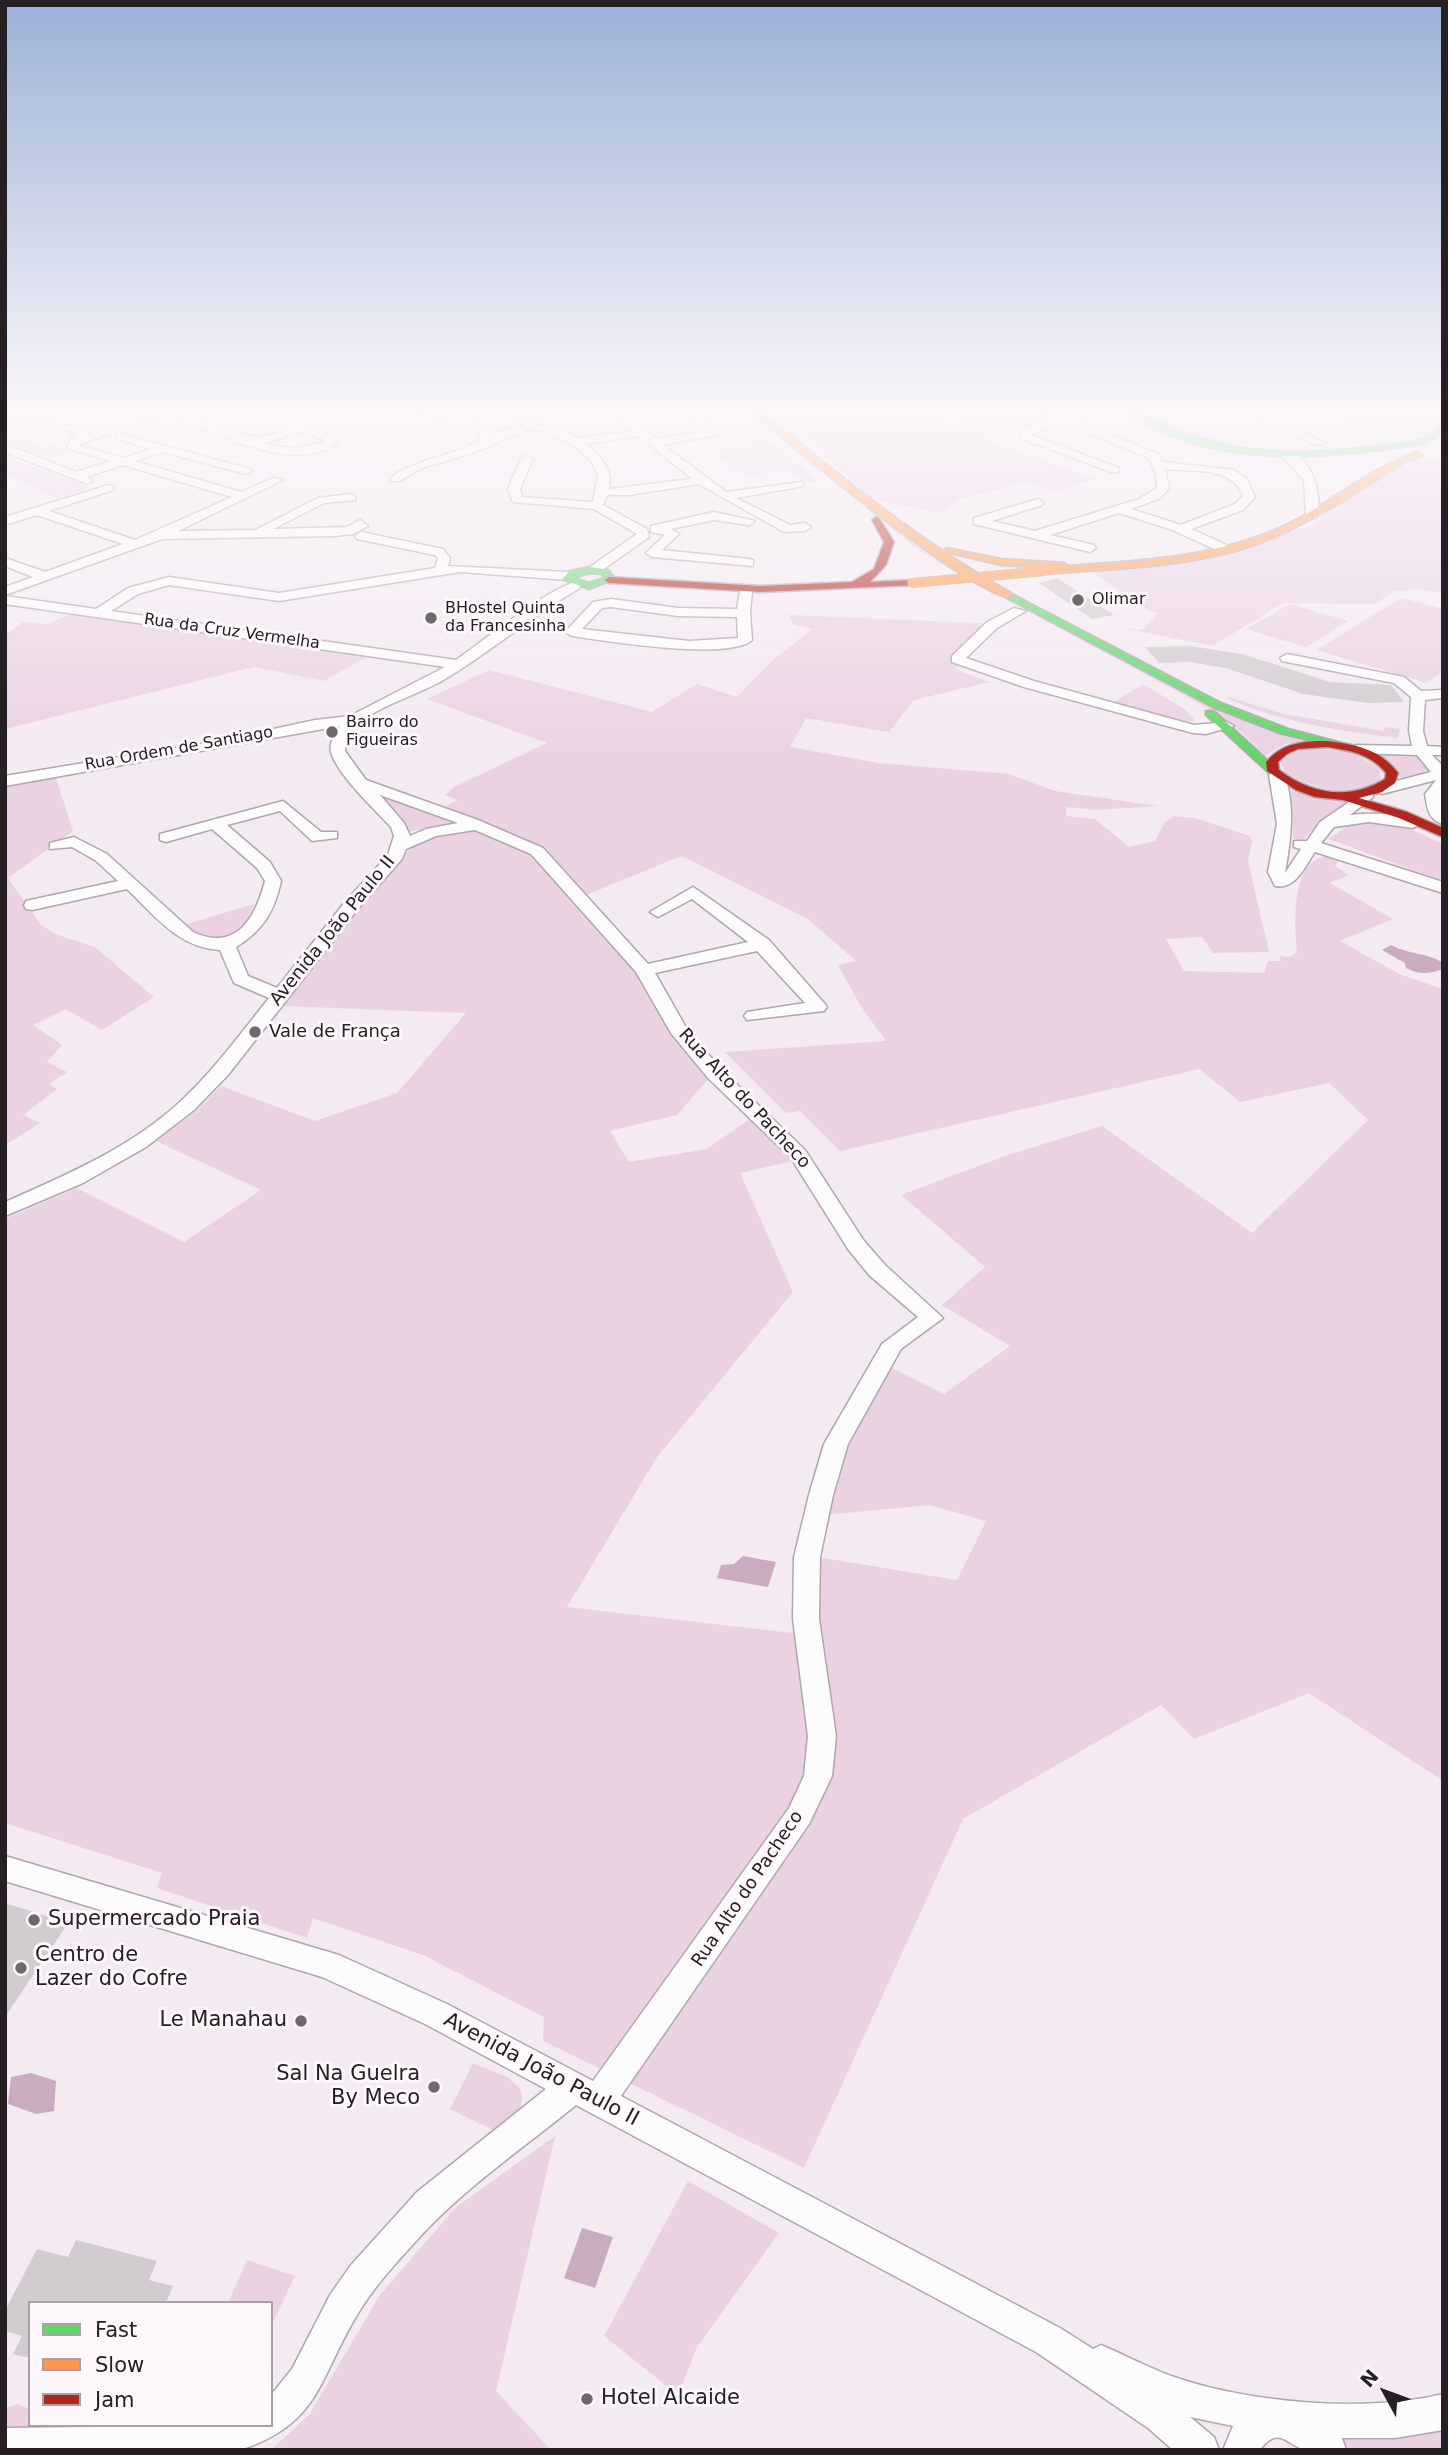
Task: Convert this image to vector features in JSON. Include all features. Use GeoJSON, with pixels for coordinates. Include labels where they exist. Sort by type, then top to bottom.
{"type":"FeatureCollection","features":[{"type":"Feature","properties":{"kind":"main road"},"geometry":{"type":"LineString","coordinates":[[835,588],[863,583],[880,568],[889,541],[880,527]]}},
{"type":"Feature","properties":{"kind":"main road"},"geometry":{"type":"LineString","coordinates":[[885,527],[945,569],[1188,700],[1227,726],[1275,773],[1306,791],[1338,796],[1389,792],[1443,821]]}},
{"type":"Feature","properties":{"kind":"main road"},"geometry":{"type":"LineString","coordinates":[[897,527],[964,572],[1246,718],[1381,759],[1389,792],[1403,815],[1442,833]]}},
{"type":"Feature","properties":{"kind":"main road"},"geometry":{"type":"LineString","coordinates":[[1093,640],[1035,598],[1025,587],[1028,582],[1047,574],[1225,549],[1290,527]]}},
{"type":"Feature","properties":{"kind":"main road"},"geometry":{"type":"LineString","coordinates":[[908,536],[951,553],[989,561],[1096,566]]}},
{"type":"Feature","properties":{"kind":"main road"},"geometry":{"type":"LineString","coordinates":[[919,562],[945,569]]}},
{"type":"Feature","properties":{"kind":"main road"},"geometry":{"type":"LineString","coordinates":[[898,564],[888,569],[886,578],[912,583]]}},
{"type":"Feature","properties":{"kind":"main road"},"geometry":{"type":"LineString","coordinates":[[572,580],[597,585],[609,580],[746,591],[912,583],[1096,566]]}},
{"type":"Feature","properties":{"kind":"main road"},"geometry":{"type":"LineString","coordinates":[[572,580],[594,570],[608,574],[609,580]]}},
{"type":"Feature","properties":{"kind":"main road"},"geometry":{"type":"LineString","coordinates":[[1275,773],[1274,757],[1289,748],[1316,744],[1352,748]]}},
{"type":"Feature","properties":{"kind":"street"},"geometry":{"type":"LineString","coordinates":[[84,527],[135,544]]}},
{"type":"Feature","properties":{"kind":"street"},"geometry":{"type":"LineString","coordinates":[[12,596],[46,577],[178,527]]}},
{"type":"Feature","properties":{"kind":"street"},"geometry":{"type":"LineString","coordinates":[[252,535],[269,527]]}},
{"type":"Feature","properties":{"kind":"street"},"geometry":{"type":"LineString","coordinates":[[633,527],[643,532],[666,527]]}},
{"type":"Feature","properties":{"kind":"street"},"geometry":{"type":"LineString","coordinates":[[783,527],[788,529],[805,527]]}},
{"type":"Feature","properties":{"kind":"street"},"geometry":{"type":"LineString","coordinates":[[999,527],[1090,548]]}},
{"type":"Feature","properties":{"kind":"street"},"geometry":{"type":"LineString","coordinates":[[1036,535],[1063,527]]}},
{"type":"Feature","properties":{"kind":"street"},"geometry":{"type":"LineString","coordinates":[[1174,527],[1225,549]]}},
{"type":"Feature","properties":{"kind":"street"},"geometry":{"type":"LineString","coordinates":[[1181,529],[1188,527]]}},
{"type":"Feature","properties":{"kind":"street"},"geometry":{"type":"LineString","coordinates":[[160,535],[252,535],[349,531],[361,528],[360,530],[439,552],[444,558],[441,570]]}},
{"type":"Feature","properties":{"kind":"street"},"geometry":{"type":"LineString","coordinates":[[659,528],[673,534],[652,553],[749,563]]}},
{"type":"Feature","properties":{"kind":"street"},"geometry":{"type":"LineString","coordinates":[[985,539],[1004,528]]}},
{"type":"Feature","properties":{"kind":"street"},"geometry":{"type":"LineString","coordinates":[[594,570],[639,542],[643,532]]}},
{"type":"Feature","properties":{"kind":"street"},"geometry":{"type":"LineString","coordinates":[[5,562],[46,577]]}},
{"type":"Feature","properties":{"kind":"street"},"geometry":{"type":"LineString","coordinates":[[99,613],[133,591],[169,581],[286,596],[441,570],[483,568],[572,580]]}},
{"type":"Feature","properties":{"kind":"street"},"geometry":{"type":"LineString","coordinates":[[354,720],[459,665],[572,580]]}},
{"type":"Feature","properties":{"kind":"street"},"geometry":{"type":"LineString","coordinates":[[555,629],[727,646],[745,640],[743,613],[747,604],[746,591]]}},
{"type":"Feature","properties":{"kind":"street","name":"Rua da Cruz Vermelha"},"geometry":{"type":"LineString","coordinates":[[12,596],[46,605],[459,665]]}},
{"type":"Feature","properties":{"kind":"street"},"geometry":{"type":"LineString","coordinates":[[572,632],[598,605],[611,603],[678,612],[743,613]]}},
{"type":"Feature","properties":{"kind":"street"},"geometry":{"type":"LineString","coordinates":[[1019,611],[992,625],[957,659],[1029,684],[1184,727],[1206,730],[1227,726]]}},
{"type":"Feature","properties":{"kind":"street"},"geometry":{"type":"LineString","coordinates":[[1287,657],[1399,680],[1418,696],[1443,694]]}},
{"type":"Feature","properties":{"kind":"street"},"geometry":{"type":"LineString","coordinates":[[1418,696],[1415,738],[1421,752],[1442,775]]}},
{"type":"Feature","properties":{"kind":"street","name":"Rua Ordem de Santiago"},"geometry":{"type":"LineString","coordinates":[[5,781],[218,745],[315,724],[354,720]]}},
{"type":"Feature","properties":{"kind":"street","name":"Avenida João Paulo II"},"geometry":{"type":"LineString","coordinates":[[5,1210],[76,1179],[139,1143],[187,1106],[221,1071],[351,906],[396,856],[401,845],[398,826],[359,783],[338,751],[341,736],[354,720]]}},
{"type":"Feature","properties":{"kind":"street"},"geometry":{"type":"LineString","coordinates":[[1352,748],[1443,751]]}},
{"type":"Feature","properties":{"kind":"street"},"geometry":{"type":"LineString","coordinates":[[1275,773],[1286,818],[1284,841],[1276,872],[1281,882],[1289,878],[1326,825],[1389,792],[1442,775]]}},
{"type":"Feature","properties":{"kind":"street"},"geometry":{"type":"LineString","coordinates":[[1442,775],[1433,794],[1435,810],[1443,821]]}},
{"type":"Feature","properties":{"kind":"street","name":"Rua Alto do Pacheco"},"geometry":{"type":"LineString","coordinates":[[359,783],[477,825],[537,851],[644,970],[680,1033],[715,1074],[797,1154],[862,1253],[932,1318],[893,1344],[836,1444],[821,1495],[807,1557],[806,1619],[822,1736],[818,1776],[799,1816],[585,2095]]}},
{"type":"Feature","properties":{"kind":"street"},"geometry":{"type":"LineString","coordinates":[[166,837],[283,806],[318,838],[331,835]]}},
{"type":"Feature","properties":{"kind":"street"},"geometry":{"type":"LineString","coordinates":[[1326,825],[1355,817],[1391,818],[1442,833]]}},
{"type":"Feature","properties":{"kind":"street"},"geometry":{"type":"LineString","coordinates":[[56,846],[74,842],[101,857],[187,936],[204,944],[227,945],[251,932],[269,901],[273,881],[264,865],[215,823]]}},
{"type":"Feature","properties":{"kind":"street"},"geometry":{"type":"LineString","coordinates":[[401,845],[432,832],[477,825]]}},
{"type":"Feature","properties":{"kind":"street"},"geometry":{"type":"LineString","coordinates":[[1284,841],[1311,846],[1443,888]]}},
{"type":"Feature","properties":{"kind":"street"},"geometry":{"type":"LineString","coordinates":[[32,905],[129,884]]}},
{"type":"Feature","properties":{"kind":"street"},"geometry":{"type":"LineString","coordinates":[[658,912],[693,892],[730,917],[787,967],[817,1007],[753,1016]]}},
{"type":"Feature","properties":{"kind":"street"},"geometry":{"type":"LineString","coordinates":[[644,970],[762,944]]}},
{"type":"Feature","properties":{"kind":"street"},"geometry":{"type":"LineString","coordinates":[[227,945],[240,979],[281,996]]}},
{"type":"Feature","properties":{"kind":"street","name":"Avenida João Paulo II"},"geometry":{"type":"LineString","coordinates":[[5,1868],[328,1965],[436,2014],[1048,2340]]}},
{"type":"Feature","properties":{"kind":"street"},"geometry":{"type":"LineString","coordinates":[[273,2417],[288,2407],[318,2360],[343,2305],[388,2246],[446,2189],[585,2095]]}},
{"type":"Feature","properties":{"kind":"street"},"geometry":{"type":"LineString","coordinates":[[1048,2340],[1174,2395],[1302,2426],[1328,2450]]}},
{"type":"Feature","properties":{"kind":"street"},"geometry":{"type":"LineString","coordinates":[[1048,2340],[1160,2415],[1201,2450]]}},
{"type":"Feature","properties":{"kind":"street"},"geometry":{"type":"LineString","coordinates":[[1241,2450],[1244,2440],[1256,2427],[1282,2420],[1354,2420],[1429,2416],[1443,2412]]}},
{"type":"Feature","properties":{"kind":"street"},"geometry":{"type":"LineString","coordinates":[[5,2446],[204,2443],[254,2427]]}},
{"type":"Feature","properties":{"kind":"shaded area"},"geometry":{"type":"Polygon","coordinates":[[[889,527],[893,527],[915,545],[959,573],[1205,704],[1271,730],[1311,741],[1285,744],[1265,756],[1243,733],[1211,710],[955,572],[915,548],[889,527]]]}},
{"type":"Feature","properties":{"kind":"shaded area"},"geometry":{"type":"Polygon","coordinates":[[[1307,527],[1443,527],[1443,593],[1418,589],[1395,591],[1374,604],[1283,603],[1213,646],[1122,628],[1142,630],[1158,613],[1149,611],[1090,571],[1184,560],[1307,527]]]}},
{"type":"Feature","properties":{"kind":"shaded area"},"geometry":{"type":"Polygon","coordinates":[[[1401,598],[1443,609],[1443,671],[1427,683],[1316,650],[1401,598]]]}},
{"type":"Feature","properties":{"kind":"shaded area"},"geometry":{"type":"Polygon","coordinates":[[[1290,604],[1348,621],[1306,647],[1246,629],[1290,604]]]}},
{"type":"Feature","properties":{"kind":"shaded area"},"geometry":{"type":"Polygon","coordinates":[[[72,614],[368,656],[324,681],[254,667],[5,729],[5,635],[23,622],[46,624],[72,614]]]}},
{"type":"Feature","properties":{"kind":"shaded area"},"geometry":{"type":"Polygon","coordinates":[[[789,615],[984,623],[952,656],[962,664],[955,669],[990,682],[914,700],[889,732],[806,718],[790,747],[878,763],[1009,774],[1055,791],[1158,806],[1096,810],[1066,807],[1066,816],[1095,819],[1129,847],[1155,841],[1165,822],[1174,816],[1195,818],[1250,836],[1252,841],[1248,861],[1269,952],[1213,953],[1202,937],[1166,939],[1184,971],[1264,973],[1268,961],[1281,961],[1280,956],[1290,957],[1297,952],[1296,907],[1303,876],[1310,864],[1321,857],[1336,856],[1339,860],[1335,866],[1349,875],[1330,883],[1393,919],[1340,941],[1399,974],[1443,989],[1443,1781],[1309,1693],[1194,1739],[1161,1705],[963,1819],[804,2168],[543,2041],[544,2017],[423,1955],[313,1918],[307,1938],[157,1888],[162,1873],[5,1823],[5,1219],[77,1188],[184,1242],[261,1190],[156,1141],[194,1113],[221,1086],[315,1121],[397,1093],[466,1013],[279,1006],[407,852],[420,840],[435,834],[459,833],[491,825],[444,808],[457,800],[445,795],[454,787],[547,743],[427,699],[489,670],[652,712],[697,684],[737,697],[772,661],[812,629],[793,624],[789,615]],[[681,856],[574,900],[626,959],[656,1003],[673,1037],[710,1077],[677,1115],[610,1131],[629,1162],[707,1149],[751,1118],[793,1161],[740,1173],[793,1292],[657,1457],[567,1607],[818,1636],[811,1556],[957,1580],[986,1521],[929,1505],[825,1515],[833,1479],[888,1366],[944,1394],[1010,1346],[942,1305],[985,1267],[901,1195],[1008,1155],[1102,1126],[1252,1233],[1368,1120],[1329,1083],[1240,1102],[1199,1069],[840,1151],[800,1111],[786,1113],[725,1052],[886,1041],[860,1005],[838,965],[856,961],[808,919],[681,856]]]}},
{"type":"Feature","properties":{"kind":"shaded area"},"geometry":{"type":"Polygon","coordinates":[[[1143,684],[1186,710],[1195,721],[1184,722],[1112,704],[1143,684]]]}},
{"type":"Feature","properties":{"kind":"shaded area"},"geometry":{"type":"Polygon","coordinates":[[[1226,698],[1280,713],[1383,731],[1385,727],[1400,729],[1398,738],[1332,729],[1267,713],[1226,698]]]}},
{"type":"Feature","properties":{"kind":"shaded area"},"geometry":{"type":"Polygon","coordinates":[[[1318,748],[1351,752],[1379,768],[1381,779],[1357,790],[1345,791],[1321,788],[1285,773],[1281,762],[1291,753],[1318,748]]]}},
{"type":"Feature","properties":{"kind":"shaded area"},"geometry":{"type":"Polygon","coordinates":[[[1378,753],[1418,755],[1434,772],[1402,778],[1378,753]]]}},
{"type":"Feature","properties":{"kind":"shaded area"},"geometry":{"type":"Polygon","coordinates":[[[55,775],[73,831],[8,878],[41,925],[58,935],[95,947],[154,997],[102,1030],[66,1009],[33,1025],[62,1045],[47,1062],[67,1072],[49,1084],[57,1089],[23,1115],[40,1123],[5,1145],[5,784],[55,775]]]}},
{"type":"Feature","properties":{"kind":"shaded area"},"geometry":{"type":"Polygon","coordinates":[[[1286,790],[1348,802],[1326,816],[1303,840],[1293,838],[1293,817],[1286,790]]]}},
{"type":"Feature","properties":{"kind":"shaded area"},"geometry":{"type":"Polygon","coordinates":[[[377,794],[456,823],[408,832],[377,794]]]}},
{"type":"Feature","properties":{"kind":"shaded area"},"geometry":{"type":"Polygon","coordinates":[[[1380,822],[1404,826],[1443,844],[1443,877],[1437,879],[1329,839],[1349,825],[1380,822]]]}},
{"type":"Feature","properties":{"kind":"shaded area"},"geometry":{"type":"Polygon","coordinates":[[[254,904],[242,926],[226,938],[206,938],[184,925],[254,904]]]}},
{"type":"Feature","properties":{"kind":"shaded area"},"geometry":{"type":"Polygon","coordinates":[[[1391,945],[1436,959],[1442,962],[1443,969],[1424,973],[1406,968],[1405,963],[1382,950],[1391,945]]]}},
{"type":"Feature","properties":{"kind":"shaded area"},"geometry":{"type":"Polygon","coordinates":[[[743,1556],[776,1562],[768,1587],[717,1578],[721,1565],[734,1564],[743,1556]]]}},
{"type":"Feature","properties":{"kind":"shaded area"},"geometry":{"type":"Polygon","coordinates":[[[473,2063],[507,2077],[520,2088],[522,2096],[517,2114],[497,2132],[450,2109],[473,2063]]]}},
{"type":"Feature","properties":{"kind":"shaded area"},"geometry":{"type":"Polygon","coordinates":[[[31,2073],[56,2081],[54,2111],[36,2114],[8,2104],[11,2077],[31,2073]]]}},
{"type":"Feature","properties":{"kind":"shaded area"},"geometry":{"type":"Polygon","coordinates":[[[555,2136],[496,2391],[551,2450],[264,2450],[273,2448],[309,2415],[380,2295],[455,2208],[555,2136]]]}},
{"type":"Feature","properties":{"kind":"shaded area"},"geometry":{"type":"Polygon","coordinates":[[[688,2181],[779,2233],[697,2347],[678,2395],[604,2336],[688,2181]]]}},
{"type":"Feature","properties":{"kind":"shaded area"},"geometry":{"type":"Polygon","coordinates":[[[582,2228],[613,2237],[595,2288],[564,2278],[582,2228]]]}},
{"type":"Feature","properties":{"kind":"shaded area"},"geometry":{"type":"Polygon","coordinates":[[[247,2260],[295,2276],[273,2322],[273,2301],[229,2301],[247,2260]]]}},
{"type":"Feature","properties":{"kind":"shaded area"},"geometry":{"type":"Polygon","coordinates":[[[17,2404],[28,2408],[28,2427],[61,2427],[60,2430],[5,2432],[5,2409],[17,2404]]]}},
{"type":"Feature","properties":{"kind":"shaded area"},"geometry":{"type":"Polygon","coordinates":[[[1443,2424],[1443,2450],[1346,2450],[1337,2440],[1443,2424]]]}},
{"type":"Feature","properties":{"kind":"building","name":"Olimar"},"geometry":{"type":"Polygon","coordinates":[[[1057,578],[1114,615],[1092,619],[1039,583],[1057,578]]]}},
{"type":"Feature","properties":{"kind":"building"},"geometry":{"type":"Polygon","coordinates":[[[1190,646],[1242,654],[1330,682],[1391,685],[1404,702],[1367,703],[1303,694],[1226,668],[1189,662],[1159,663],[1145,647],[1190,646]]]}},
{"type":"Feature","properties":{"kind":"building","name":"Centro de Lazer do Cofre"},"geometry":{"type":"Polygon","coordinates":[[[5,1903],[68,1923],[5,2017],[5,1903]]]}},
{"type":"Feature","properties":{"kind":"building"},"geometry":{"type":"Polygon","coordinates":[[[76,2240],[157,2261],[149,2280],[173,2286],[167,2301],[28,2301],[28,2358],[13,2354],[22,2336],[5,2331],[5,2311],[37,2249],[68,2257],[76,2240]]]}},
{"type":"Feature","properties":{"kind":"traffic: fast"},"geometry":{"type":"LineString","coordinates":[[590,570],[605,572],[610,579],[589,586],[567,579],[573,573],[590,570]]}},
{"type":"Feature","properties":{"kind":"traffic: fast"},"geometry":{"type":"LineString","coordinates":[[1008,595],[1217,705],[1284,731],[1347,746]]}},
{"type":"Feature","properties":{"kind":"traffic: fast"},"geometry":{"type":"LineString","coordinates":[[1210,713],[1273,771]]}},
{"type":"Feature","properties":{"kind":"traffic: slow"},"geometry":{"type":"LineString","coordinates":[[899,527],[973,576],[1008,595]]}},
{"type":"Feature","properties":{"kind":"traffic: slow"},"geometry":{"type":"LineString","coordinates":[[1045,571],[1176,560],[1228,550],[1288,527]]}},
{"type":"Feature","properties":{"kind":"traffic: slow"},"geometry":{"type":"LineString","coordinates":[[947,551],[1001,562],[1064,566]]}},
{"type":"Feature","properties":{"kind":"traffic: slow"},"geometry":{"type":"LineString","coordinates":[[912,583],[1045,571]]}},
{"type":"Feature","properties":{"kind":"traffic: jam"},"geometry":{"type":"LineString","coordinates":[[850,586],[872,576],[885,558],[889,542],[880,527]]}},
{"type":"Feature","properties":{"kind":"traffic: jam"},"geometry":{"type":"LineString","coordinates":[[609,580],[760,589],[912,583]]}},
{"type":"Feature","properties":{"kind":"traffic: jam"},"geometry":{"type":"LineString","coordinates":[[1326,744],[1354,748],[1379,759],[1392,773],[1391,781],[1363,794],[1331,796],[1300,788],[1273,771],[1272,762],[1289,748],[1326,744]]}},
{"type":"Feature","properties":{"kind":"traffic: jam"},"geometry":{"type":"LineString","coordinates":[[1348,799],[1403,815],[1443,833]]}},
{"type":"Feature","properties":{"kind":"place","name":"Olimar"},"geometry":{"type":"Point","coordinates":[1078,600]}},
{"type":"Feature","properties":{"kind":"place","name":"BHostel Quinta da Francesinha"},"geometry":{"type":"Point","coordinates":[431,618]}},
{"type":"Feature","properties":{"kind":"place","name":"Bairro do Figueiras"},"geometry":{"type":"Point","coordinates":[332,732]}},
{"type":"Feature","properties":{"kind":"place","name":"Vale de França"},"geometry":{"type":"Point","coordinates":[255,1032]}},
{"type":"Feature","properties":{"kind":"place","name":"Supermercado Praia"},"geometry":{"type":"Point","coordinates":[34,1920]}},
{"type":"Feature","properties":{"kind":"place","name":"Centro de Lazer do Cofre"},"geometry":{"type":"Point","coordinates":[21,1968]}},
{"type":"Feature","properties":{"kind":"place","name":"Le Manahau"},"geometry":{"type":"Point","coordinates":[301,2021]}},
{"type":"Feature","properties":{"kind":"place","name":"Sal Na Guelra By Meco"},"geometry":{"type":"Point","coordinates":[434,2087]}},
{"type":"Feature","properties":{"kind":"place","name":"Hotel Alcaide"},"geometry":{"type":"Point","coordinates":[587,2399]}}]}
